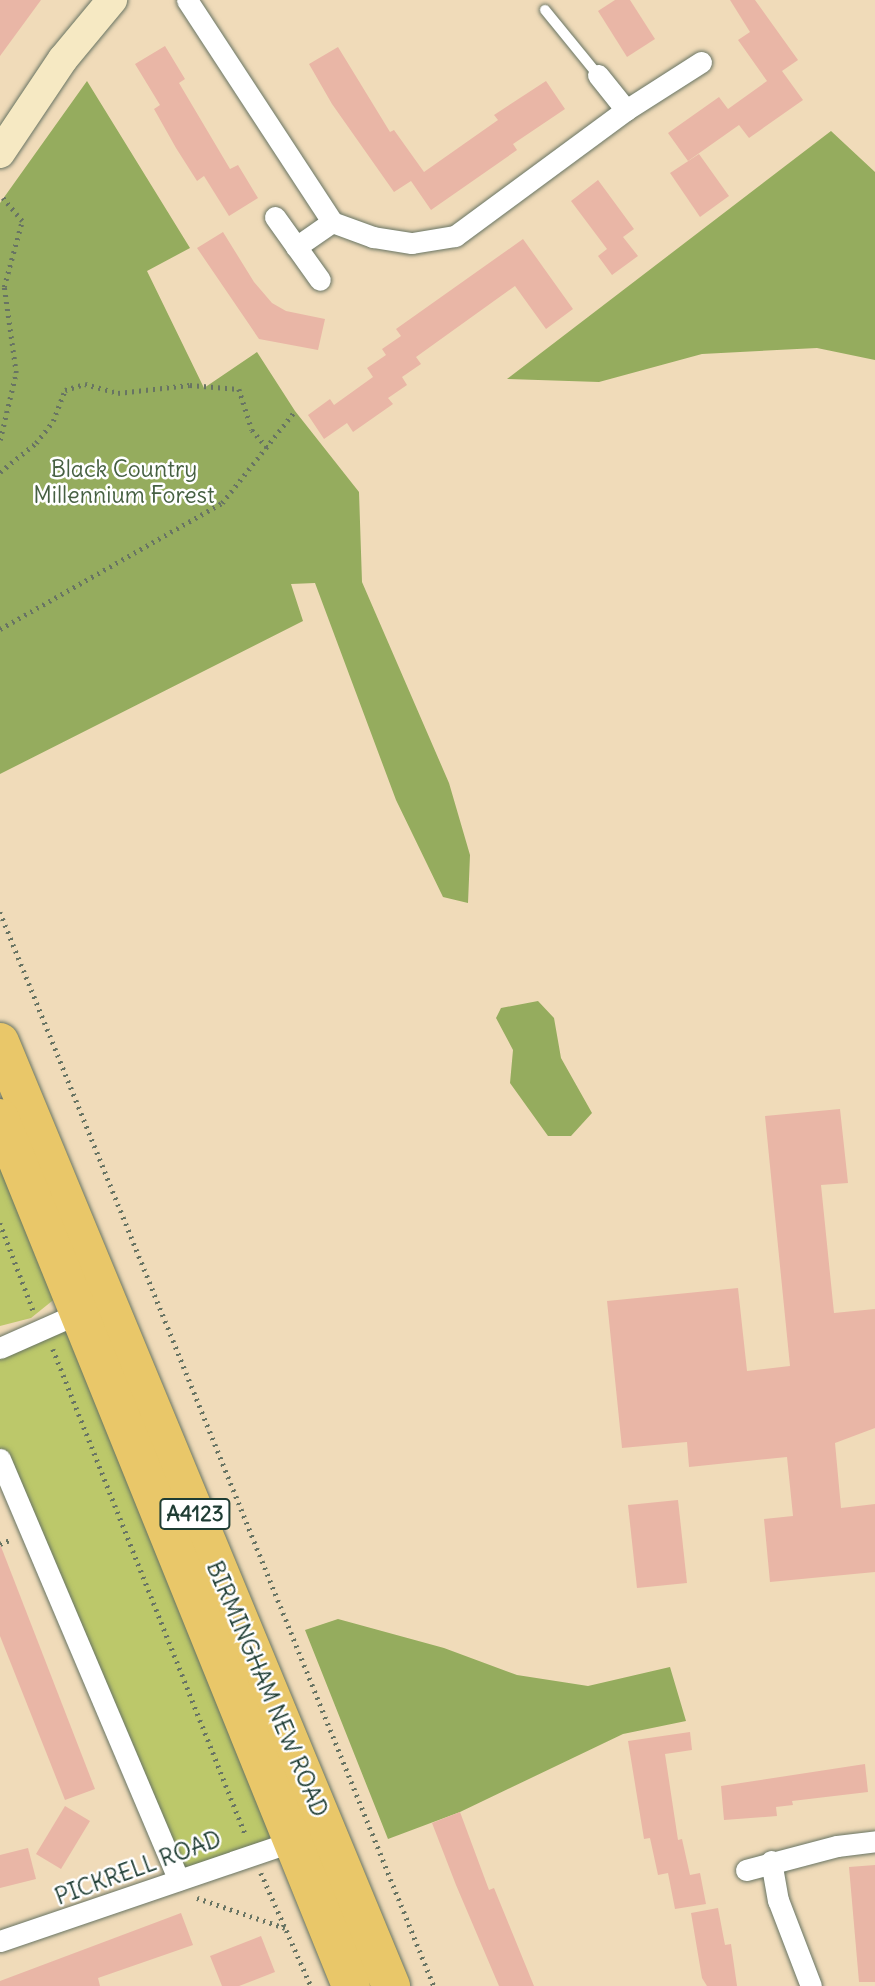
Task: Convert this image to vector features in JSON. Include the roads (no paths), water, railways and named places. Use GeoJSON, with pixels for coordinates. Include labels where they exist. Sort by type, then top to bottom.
{"type":"FeatureCollection","features":[{"type":"Feature","properties":{"kind":"highway","name":"BIRMINGHAM NEW ROAD"},"geometry":{"type":"LineString","coordinates":[[0,1042],[309,1834],[351,1986]]}},
{"type":"Feature","properties":{"kind":"highway","name":"BIRMINGHAM NEW ROAD"},"geometry":{"type":"LineString","coordinates":[[0,1118],[79,1313],[309,1834],[391,1986]]}},
{"type":"Feature","properties":{"kind":"street"},"geometry":{"type":"LineString","coordinates":[[0,153],[63,59],[112,0]]}},
{"type":"Feature","properties":{"kind":"street"},"geometry":{"type":"LineString","coordinates":[[187,0],[332,222],[373,237],[412,243],[455,236],[626,110],[701,62]]}},
{"type":"Feature","properties":{"kind":"street"},"geometry":{"type":"LineString","coordinates":[[598,75],[626,110]]}},
{"type":"Feature","properties":{"kind":"street"},"geometry":{"type":"LineString","coordinates":[[275,217],[320,279]]}},
{"type":"Feature","properties":{"kind":"street"},"geometry":{"type":"LineString","coordinates":[[296,247],[332,222]]}},
{"type":"Feature","properties":{"kind":"street"},"geometry":{"type":"LineString","coordinates":[[0,1348],[79,1313]]}},
{"type":"Feature","properties":{"kind":"street"},"geometry":{"type":"LineString","coordinates":[[0,1459],[179,1880]]}},
{"type":"Feature","properties":{"kind":"street","name":"PICKRELL ROAD"},"geometry":{"type":"LineString","coordinates":[[0,1941],[309,1834]]}},
{"type":"Feature","properties":{"kind":"street"},"geometry":{"type":"LineString","coordinates":[[746,1870],[771,1861],[875,1841]]}},
{"type":"Feature","properties":{"kind":"street"},"geometry":{"type":"LineString","coordinates":[[771,1861],[778,1900],[807,1985]]}},
{"type":"Feature","properties":{"kind":"lane"},"geometry":{"type":"LineString","coordinates":[[545,10],[598,75]]}},
{"type":"Feature","properties":{"kind":"park label","name":"Black Country Millennium Forest"},"geometry":{"type":"Point","coordinates":[124,482]}}]}
